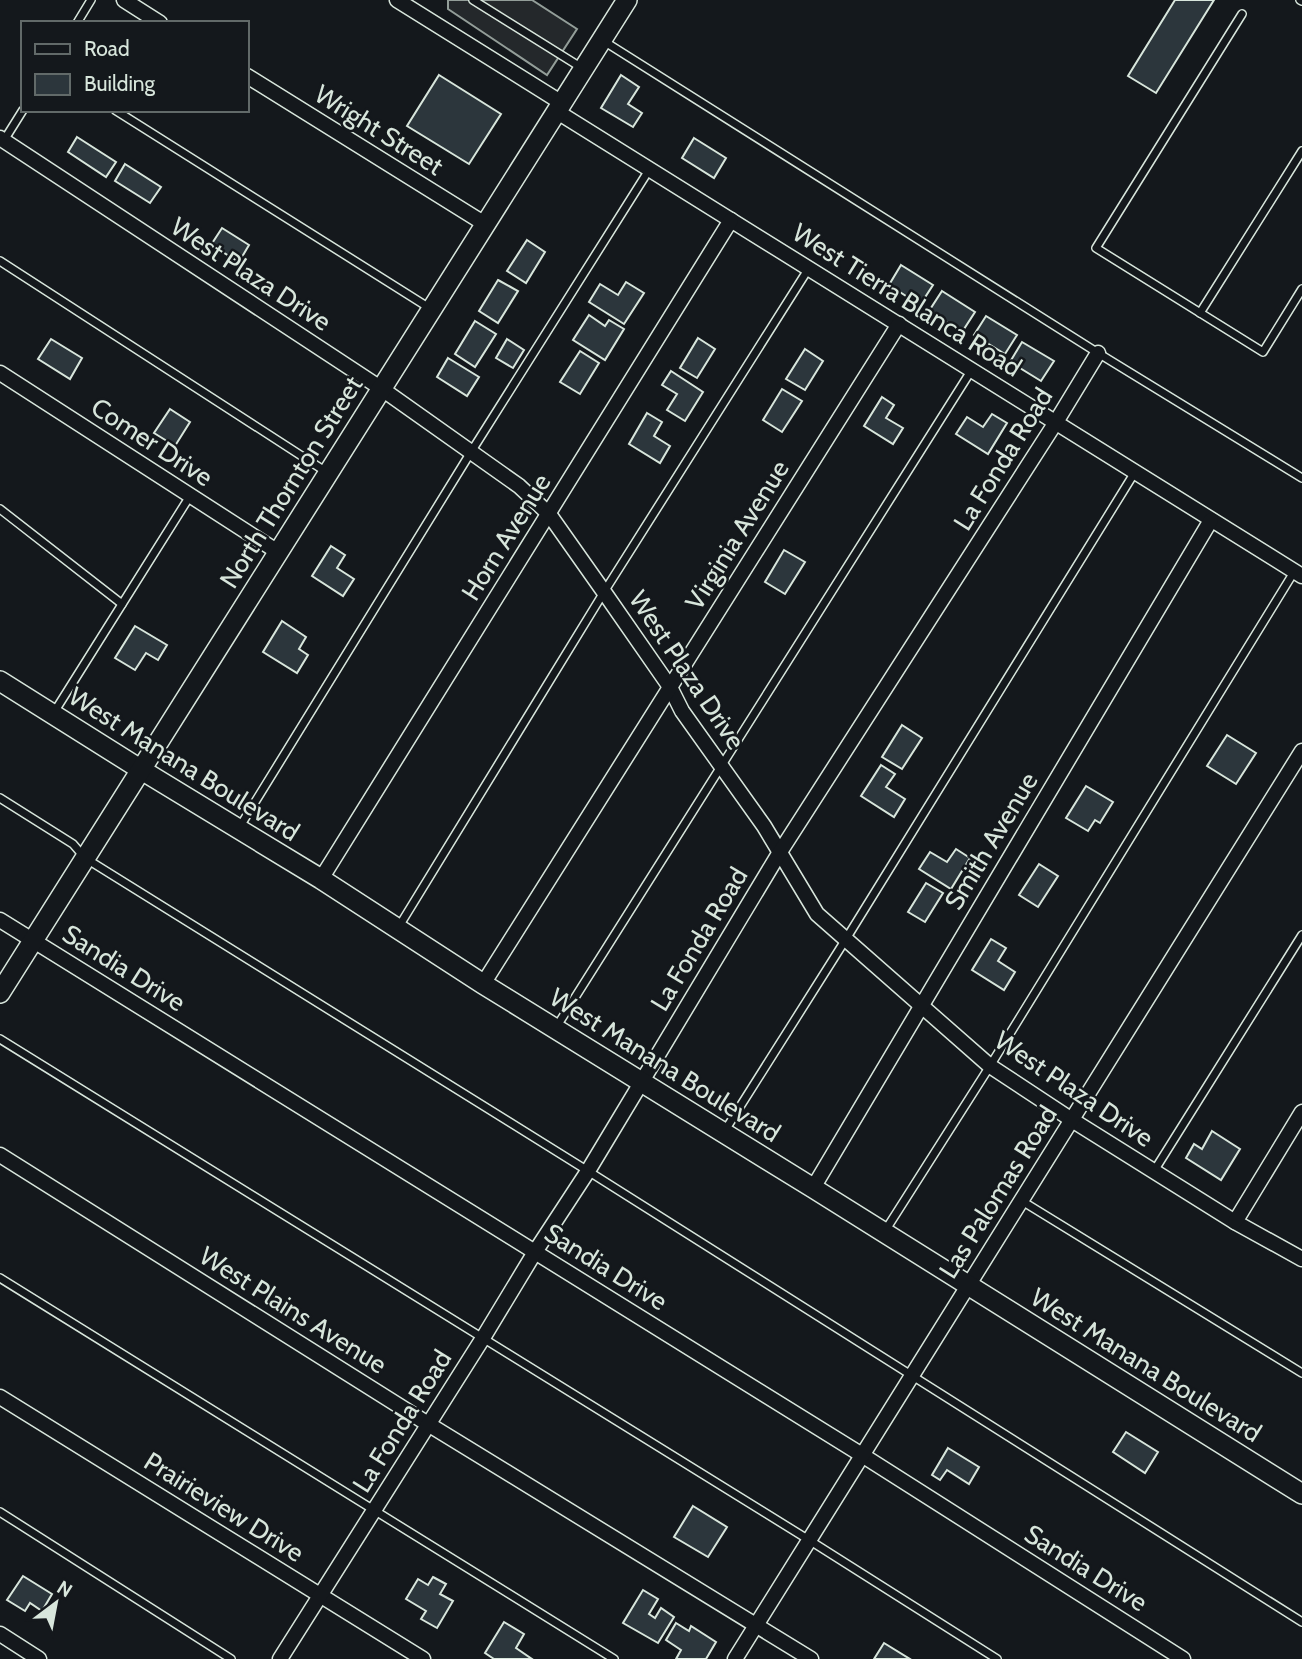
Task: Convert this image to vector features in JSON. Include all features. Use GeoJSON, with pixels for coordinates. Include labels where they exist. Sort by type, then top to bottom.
{"type":"FeatureCollection","features":[{"type":"Feature","properties":{"kind":"street"},"geometry":{"type":"LineString","coordinates":[[124,0],[157,21]]}},
{"type":"Feature","properties":{"kind":"street","name":"West Tierra Blanca Road"},"geometry":{"type":"LineString","coordinates":[[397,0],[649,169],[1298,573]]}},
{"type":"Feature","properties":{"kind":"street","name":"North Thornton Street"},"geometry":{"type":"LineString","coordinates":[[0,993],[627,0]]}},
{"type":"Feature","properties":{"kind":"street","name":"Wright Street"},"geometry":{"type":"LineString","coordinates":[[248,77],[485,224]]}},
{"type":"Feature","properties":{"kind":"street","name":"West Plaza Drive"},"geometry":{"type":"LineString","coordinates":[[1,142],[382,389],[519,486],[549,513],[670,687],[682,711],[764,826],[817,914],[990,1066],[1235,1222],[1302,1259]]}},
{"type":"Feature","properties":{"kind":"street","name":"Horn Avenue"},"geometry":{"type":"LineString","coordinates":[[321,879],[731,220]]}},
{"type":"Feature","properties":{"kind":"street","name":"Virginia Avenue"},"geometry":{"type":"LineString","coordinates":[[483,984],[899,324]]}},
{"type":"Feature","properties":{"kind":"street","name":"La Fonda Road"},"geometry":{"type":"LineString","coordinates":[[280,1659],[588,1171],[780,852],[1098,353]]}},
{"type":"Feature","properties":{"kind":"street","name":"Comer Drive"},"geometry":{"type":"LineString","coordinates":[[0,373],[278,552]]}},
{"type":"Feature","properties":{"kind":"street","name":"Smith Avenue"},"geometry":{"type":"LineString","coordinates":[[813,1188],[1211,520]]}},
{"type":"Feature","properties":{"kind":"street","name":"West Manana Boulevard"},"geometry":{"type":"LineString","coordinates":[[0,681],[1302,1494]]}},
{"type":"Feature","properties":{"kind":"street","name":"Las Palomas Road"},"geometry":{"type":"LineString","coordinates":[[735,1659],[1302,751]]}},
{"type":"Feature","properties":{"kind":"street","name":"Sandia Drive"},"geometry":{"type":"LineString","coordinates":[[0,920],[862,1455],[1183,1659]]}},
{"type":"Feature","properties":{"kind":"street"},"geometry":{"type":"LineString","coordinates":[[1235,1222],[1302,1112]]}},
{"type":"Feature","properties":{"kind":"street","name":"West Plains Avenue"},"geometry":{"type":"LineString","coordinates":[[0,1155],[428,1424],[811,1659]]}},
{"type":"Feature","properties":{"kind":"street","name":"Prairieview Drive"},"geometry":{"type":"LineString","coordinates":[[0,1397],[423,1659]]}},
{"type":"Feature","properties":{"kind":"street"},"geometry":{"type":"LineString","coordinates":[[0,1634],[39,1659]]}},
{"type":"Feature","properties":{"kind":"lane"},"geometry":{"type":"LineString","coordinates":[[78,21],[91,0]]}},
{"type":"Feature","properties":{"kind":"lane"},"geometry":{"type":"LineString","coordinates":[[473,0],[583,69]]}},
{"type":"Feature","properties":{"kind":"lane"},"geometry":{"type":"LineString","coordinates":[[1242,14],[1096,248],[1263,352],[1302,289]]}},
{"type":"Feature","properties":{"kind":"lane"},"geometry":{"type":"LineString","coordinates":[[602,40],[1098,353],[1302,478]]}},
{"type":"Feature","properties":{"kind":"lane"},"geometry":{"type":"LineString","coordinates":[[1,142],[22,112]]}},
{"type":"Feature","properties":{"kind":"lane"},"geometry":{"type":"LineString","coordinates":[[118,112],[432,309]]}},
{"type":"Feature","properties":{"kind":"lane"},"geometry":{"type":"LineString","coordinates":[[1200,313],[1302,150]]}},
{"type":"Feature","properties":{"kind":"lane"},"geometry":{"type":"LineString","coordinates":[[238,829],[649,169]]}},
{"type":"Feature","properties":{"kind":"lane"},"geometry":{"type":"LineString","coordinates":[[0,261],[328,473]]}},
{"type":"Feature","properties":{"kind":"lane"},"geometry":{"type":"LineString","coordinates":[[397,929],[604,592],[809,268]]}},
{"type":"Feature","properties":{"kind":"lane"},"geometry":{"type":"LineString","coordinates":[[555,1028],[972,370]]}},
{"type":"Feature","properties":{"kind":"lane"},"geometry":{"type":"LineString","coordinates":[[723,1133],[1135,472]]}},
{"type":"Feature","properties":{"kind":"lane"},"geometry":{"type":"LineString","coordinates":[[52,714],[190,496]]}},
{"type":"Feature","properties":{"kind":"lane"},"geometry":{"type":"LineString","coordinates":[[0,509],[122,604]]}},
{"type":"Feature","properties":{"kind":"lane"},"geometry":{"type":"LineString","coordinates":[[884,1232],[1298,573]]}},
{"type":"Feature","properties":{"kind":"lane"},"geometry":{"type":"LineString","coordinates":[[0,798],[73,844],[85,858],[588,1171],[1302,1622]]}},
{"type":"Feature","properties":{"kind":"lane"},"geometry":{"type":"LineString","coordinates":[[1154,1171],[1302,935]]}},
{"type":"Feature","properties":{"kind":"lane"},"geometry":{"type":"LineString","coordinates":[[0,1038],[998,1659]]}},
{"type":"Feature","properties":{"kind":"lane"},"geometry":{"type":"LineString","coordinates":[[1021,1201],[1302,1373]]}},
{"type":"Feature","properties":{"kind":"lane"},"geometry":{"type":"LineString","coordinates":[[0,1278],[614,1659]]}},
{"type":"Feature","properties":{"kind":"lane"},"geometry":{"type":"LineString","coordinates":[[0,1512],[232,1659]]}},
{"type":"Feature","properties":{"kind":"shaded area"},"geometry":{"type":"Polygon","coordinates":[[[448,0],[532,0],[577,29],[547,75],[448,9],[448,0]]]}},
{"type":"Feature","properties":{"kind":"building"},"geometry":{"type":"Polygon","coordinates":[[[1175,0],[1214,0],[1156,93],[1128,76],[1175,0]]]}},
{"type":"Feature","properties":{"kind":"building"},"geometry":{"type":"Polygon","coordinates":[[[439,75],[501,114],[469,164],[407,126],[439,75]]]}},
{"type":"Feature","properties":{"kind":"building"},"geometry":{"type":"Polygon","coordinates":[[[621,75],[639,87],[628,104],[642,113],[633,127],[601,108],[621,75]]]}},
{"type":"Feature","properties":{"kind":"building"},"geometry":{"type":"Polygon","coordinates":[[[77,137],[116,162],[106,177],[68,152],[77,137]]]}},
{"type":"Feature","properties":{"kind":"building"},"geometry":{"type":"Polygon","coordinates":[[[694,138],[726,158],[714,178],[682,158],[694,138]]]}},
{"type":"Feature","properties":{"kind":"building"},"geometry":{"type":"Polygon","coordinates":[[[125,164],[161,187],[150,203],[115,181],[125,164]]]}},
{"type":"Feature","properties":{"kind":"building"},"geometry":{"type":"Polygon","coordinates":[[[222,228],[249,245],[239,262],[211,245],[222,228]]]}},
{"type":"Feature","properties":{"kind":"building"},"geometry":{"type":"Polygon","coordinates":[[[527,240],[545,252],[526,283],[507,271],[527,240]]]}},
{"type":"Feature","properties":{"kind":"building"},"geometry":{"type":"Polygon","coordinates":[[[901,265],[933,285],[920,305],[889,285],[901,265]]]}},
{"type":"Feature","properties":{"kind":"building"},"geometry":{"type":"Polygon","coordinates":[[[498,280],[518,291],[498,323],[479,311],[498,280]]]}},
{"type":"Feature","properties":{"kind":"building"},"geometry":{"type":"Polygon","coordinates":[[[626,282],[644,293],[624,324],[589,302],[600,284],[618,295],[626,282]]]}},
{"type":"Feature","properties":{"kind":"building"},"geometry":{"type":"Polygon","coordinates":[[[942,291],[975,312],[962,332],[929,311],[942,291]]]}},
{"type":"Feature","properties":{"kind":"building"},"geometry":{"type":"Polygon","coordinates":[[[589,315],[605,326],[609,320],[624,329],[605,360],[573,340],[589,315]]]}},
{"type":"Feature","properties":{"kind":"building"},"geometry":{"type":"Polygon","coordinates":[[[986,316],[1017,335],[1005,354],[974,335],[986,316]]]}},
{"type":"Feature","properties":{"kind":"building"},"geometry":{"type":"Polygon","coordinates":[[[475,321],[496,334],[475,367],[455,354],[475,321]]]}},
{"type":"Feature","properties":{"kind":"building"},"geometry":{"type":"Polygon","coordinates":[[[698,338],[715,349],[697,378],[680,368],[698,338]]]}},
{"type":"Feature","properties":{"kind":"building"},"geometry":{"type":"Polygon","coordinates":[[[51,339],[82,358],[70,379],[38,359],[51,339]]]}},
{"type":"Feature","properties":{"kind":"building"},"geometry":{"type":"Polygon","coordinates":[[[507,339],[524,350],[513,368],[496,358],[507,339]]]}},
{"type":"Feature","properties":{"kind":"building"},"geometry":{"type":"Polygon","coordinates":[[[1022,342],[1054,361],[1041,381],[1010,362],[1022,342]]]}},
{"type":"Feature","properties":{"kind":"building"},"geometry":{"type":"Polygon","coordinates":[[[805,349],[823,361],[805,390],[786,379],[805,349]]]}},
{"type":"Feature","properties":{"kind":"building"},"geometry":{"type":"Polygon","coordinates":[[[580,351],[599,363],[580,394],[560,382],[580,351]]]}},
{"type":"Feature","properties":{"kind":"building"},"geometry":{"type":"Polygon","coordinates":[[[448,358],[479,377],[467,396],[437,377],[448,358]]]}},
{"type":"Feature","properties":{"kind":"building"},"geometry":{"type":"Polygon","coordinates":[[[671,371],[703,392],[685,421],[667,410],[677,394],[662,385],[671,371]]]}},
{"type":"Feature","properties":{"kind":"building"},"geometry":{"type":"Polygon","coordinates":[[[782,389],[802,401],[782,432],[763,420],[782,389]]]}},
{"type":"Feature","properties":{"kind":"building"},"geometry":{"type":"Polygon","coordinates":[[[882,397],[894,405],[886,418],[903,428],[893,444],[864,426],[882,397]]]}},
{"type":"Feature","properties":{"kind":"building"},"geometry":{"type":"Polygon","coordinates":[[[170,409],[190,422],[175,446],[154,433],[170,409]]]}},
{"type":"Feature","properties":{"kind":"building"},"geometry":{"type":"Polygon","coordinates":[[[647,413],[662,422],[654,436],[670,446],[660,463],[629,444],[647,413]]]}},
{"type":"Feature","properties":{"kind":"building"},"geometry":{"type":"Polygon","coordinates":[[[992,414],[1007,423],[988,454],[956,434],[967,417],[983,427],[992,414]]]}},
{"type":"Feature","properties":{"kind":"building"},"geometry":{"type":"Polygon","coordinates":[[[331,546],[345,555],[337,568],[354,579],[343,596],[312,576],[331,546]]]}},
{"type":"Feature","properties":{"kind":"building"},"geometry":{"type":"Polygon","coordinates":[[[784,550],[805,562],[785,594],[765,582],[784,550]]]}},
{"type":"Feature","properties":{"kind":"building"},"geometry":{"type":"Polygon","coordinates":[[[282,621],[306,637],[299,649],[308,655],[297,673],[263,652],[282,621]]]}},
{"type":"Feature","properties":{"kind":"building"},"geometry":{"type":"Polygon","coordinates":[[[135,626],[167,645],[158,660],[146,653],[135,670],[115,658],[135,626]]]}},
{"type":"Feature","properties":{"kind":"building"},"geometry":{"type":"Polygon","coordinates":[[[902,725],[922,738],[902,769],[882,757],[902,725]]]}},
{"type":"Feature","properties":{"kind":"building"},"geometry":{"type":"Polygon","coordinates":[[[1227,735],[1256,753],[1236,784],[1207,766],[1227,735]]]}},
{"type":"Feature","properties":{"kind":"building"},"geometry":{"type":"Polygon","coordinates":[[[881,765],[895,774],[886,787],[905,799],[894,817],[861,796],[881,765]]]}},
{"type":"Feature","properties":{"kind":"building"},"geometry":{"type":"Polygon","coordinates":[[[1086,786],[1113,802],[1100,823],[1095,820],[1088,831],[1066,818],[1086,786]]]}},
{"type":"Feature","properties":{"kind":"building"},"geometry":{"type":"Polygon","coordinates":[[[956,849],[970,858],[951,889],[919,869],[930,852],[947,862],[956,849]]]}},
{"type":"Feature","properties":{"kind":"building"},"geometry":{"type":"Polygon","coordinates":[[[1039,864],[1058,876],[1038,907],[1019,895],[1039,864]]]}},
{"type":"Feature","properties":{"kind":"building"},"geometry":{"type":"Polygon","coordinates":[[[926,883],[943,893],[925,922],[908,912],[926,883]]]}},
{"type":"Feature","properties":{"kind":"building"},"geometry":{"type":"Polygon","coordinates":[[[991,939],[1006,948],[998,961],[1015,972],[1004,990],[972,970],[991,939]]]}},
{"type":"Feature","properties":{"kind":"building"},"geometry":{"type":"Polygon","coordinates":[[[1212,1131],[1240,1149],[1221,1180],[1186,1158],[1194,1144],[1202,1149],[1212,1131]]]}},
{"type":"Feature","properties":{"kind":"building"},"geometry":{"type":"Polygon","coordinates":[[[1126,1432],[1158,1452],[1145,1473],[1113,1452],[1126,1432]]]}},
{"type":"Feature","properties":{"kind":"building"},"geometry":{"type":"Polygon","coordinates":[[[948,1448],[979,1467],[969,1484],[947,1470],[940,1480],[932,1475],[948,1448]]]}},
{"type":"Feature","properties":{"kind":"building"},"geometry":{"type":"Polygon","coordinates":[[[693,1506],[727,1527],[708,1557],[674,1537],[693,1506]]]}},
{"type":"Feature","properties":{"kind":"building"},"geometry":{"type":"Polygon","coordinates":[[[23,1576],[52,1594],[42,1611],[30,1603],[25,1611],[7,1600],[23,1576]]]}},
{"type":"Feature","properties":{"kind":"building"},"geometry":{"type":"Polygon","coordinates":[[[433,1577],[446,1584],[440,1594],[453,1601],[437,1628],[421,1619],[426,1611],[406,1599],[418,1579],[428,1585],[433,1577]]]}},
{"type":"Feature","properties":{"kind":"building"},"geometry":{"type":"Polygon","coordinates":[[[643,1590],[658,1599],[649,1614],[655,1618],[661,1608],[674,1617],[658,1643],[623,1623],[643,1590]]]}},
{"type":"Feature","properties":{"kind":"building"},"geometry":{"type":"Polygon","coordinates":[[[504,1622],[524,1634],[516,1648],[532,1659],[494,1659],[485,1653],[504,1622]]]}},
{"type":"Feature","properties":{"kind":"building"},"geometry":{"type":"Polygon","coordinates":[[[676,1623],[689,1631],[691,1626],[716,1642],[706,1659],[676,1659],[681,1650],[666,1640],[676,1623]]]}},
{"type":"Feature","properties":{"kind":"building"},"geometry":{"type":"Polygon","coordinates":[[[884,1643],[910,1659],[874,1659],[884,1643]]]}}]}
